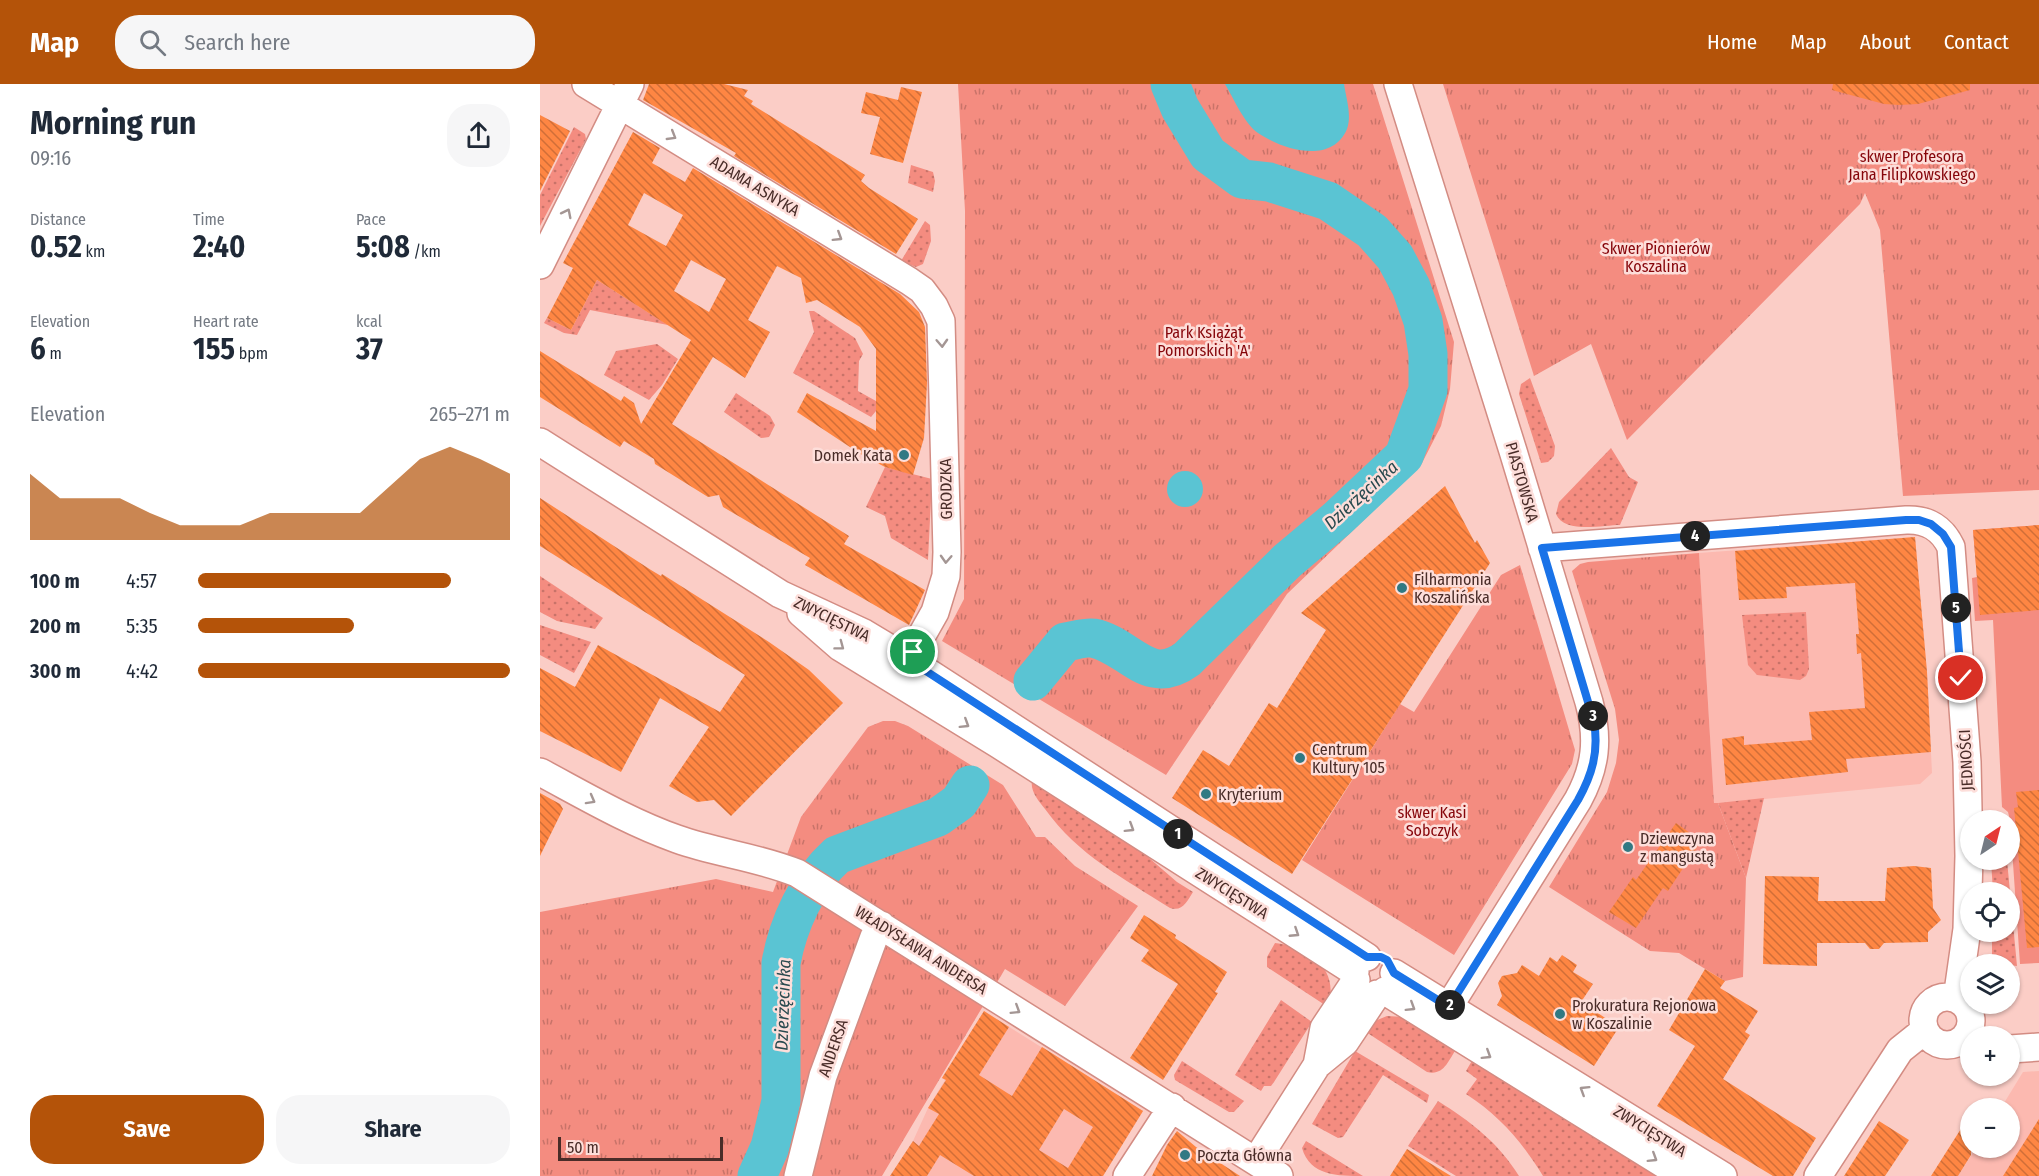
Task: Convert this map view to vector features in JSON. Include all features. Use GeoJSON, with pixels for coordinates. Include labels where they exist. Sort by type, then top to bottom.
{"type":"FeatureCollection","features":[{"type":"Feature","properties":{"kind":"street","name":"ADAMA ASNYKA"},"geometry":{"type":"LineString","coordinates":[[586,84],[626,95],[922,290]]}},
{"type":"Feature","properties":{"kind":"street","name":"PIASTOWSKA"},"geometry":{"type":"LineString","coordinates":[[1398,84],[1542,548],[1597,737],[1593,769],[1578,800],[1443,1016]]}},
{"type":"Feature","properties":{"kind":"street"},"geometry":{"type":"LineString","coordinates":[[540,265],[626,95]]}},
{"type":"Feature","properties":{"kind":"street","name":"GRODZKA"},"geometry":{"type":"LineString","coordinates":[[902,671],[935,612],[946,576],[941,321],[934,306],[922,290]]}},
{"type":"Feature","properties":{"kind":"street","name":"ZWYCIĘSTWA"},"geometry":{"type":"LineString","coordinates":[[540,442],[780,594],[840,647],[902,671],[1372,978],[1723,1176]]}},
{"type":"Feature","properties":{"kind":"street","name":"JEDNOŚCI"},"geometry":{"type":"LineString","coordinates":[[1542,548],[1912,519],[1931,524],[1943,534],[1951,547],[1967,762],[1967,929],[1957,999]]}},
{"type":"Feature","properties":{"kind":"street","name":"WŁADYSŁAWA ANDERSA"},"geometry":{"type":"LineString","coordinates":[[540,772],[630,820],[678,840],[778,865],[797,873],[1279,1176]]}},
{"type":"Feature","properties":{"kind":"street","name":"ANDERSA"},"geometry":{"type":"LineString","coordinates":[[798,1176],[823,1076],[880,925]]}},
{"type":"Feature","properties":{"kind":"street"},"geometry":{"type":"LineString","coordinates":[[1256,1161],[1317,1065],[1345,1042],[1350,1011],[1372,978]]}},
{"type":"Feature","properties":{"kind":"street"},"geometry":{"type":"LineString","coordinates":[[1960,1040],[1952,1044],[1936,1042],[1925,1030],[1924,1014],[1934,1001],[1941,998],[1957,999],[1966,1006],[1970,1018],[1969,1026]]}},
{"type":"Feature","properties":{"kind":"street","name":"ZWYCIĘSTWA"},"geometry":{"type":"LineString","coordinates":[[1443,1016],[1683,1176]]}},
{"type":"Feature","properties":{"kind":"street"},"geometry":{"type":"LineString","coordinates":[[1818,1176],[1900,1050],[1925,1030]]}},
{"type":"Feature","properties":{"kind":"street"},"geometry":{"type":"LineString","coordinates":[[2020,1048],[2039,1047]]}},
{"type":"Feature","properties":{"kind":"street"},"geometry":{"type":"LineString","coordinates":[[1128,1176],[1172,1107]]}},
{"type":"Feature","properties":{"kind":"shaded area"},"geometry":{"type":"Polygon","coordinates":[[[1915,537],[1927,672],[1932,773],[1920,784],[1714,804],[1699,553],[1915,537]]]}},
{"type":"Feature","properties":{"kind":"shaded area"},"geometry":{"type":"Polygon","coordinates":[[[984,1011],[1143,1111],[1103,1176],[890,1176],[913,1141],[928,1108],[945,1080],[942,1078],[984,1011]]]}},
{"type":"Feature","properties":{"kind":"shaded area"},"geometry":{"type":"Polygon","coordinates":[[[2039,1071],[2039,1176],[1958,1176],[1970,1158],[2020,1158],[2020,1098],[2007,1098],[2014,1086],[2020,1086],[2020,1077],[2023,1072],[2039,1071]]]}},
{"type":"Feature","properties":{"kind":"green space","name":"Park Książąt Pomorskich 'A'"},"geometry":{"type":"Polygon","coordinates":[[[958,84],[1373,84],[1454,342],[1450,389],[1441,426],[1421,465],[1287,594],[1166,775],[942,641],[964,599],[965,211],[958,84]]]}},
{"type":"Feature","properties":{"kind":"green space"},"geometry":{"type":"Polygon","coordinates":[[[1443,84],[2039,84],[2039,490],[1903,496],[1880,230],[1865,193],[1860,204],[1627,440],[1591,344],[1534,376],[1443,84]]]}},
{"type":"Feature","properties":{"kind":"green space"},"geometry":{"type":"Polygon","coordinates":[[[574,127],[585,134],[586,139],[540,226],[540,195],[574,127]]]}},
{"type":"Feature","properties":{"kind":"green space"},"geometry":{"type":"Polygon","coordinates":[[[911,165],[933,172],[935,181],[933,192],[908,183],[911,165]]]}},
{"type":"Feature","properties":{"kind":"green space"},"geometry":{"type":"Polygon","coordinates":[[[925,221],[930,225],[931,241],[923,264],[916,267],[901,261],[925,221]]]}},
{"type":"Feature","properties":{"kind":"green space"},"geometry":{"type":"Polygon","coordinates":[[[597,280],[668,325],[590,310],[577,335],[564,333],[544,323],[547,318],[571,330],[597,280]]]}},
{"type":"Feature","properties":{"kind":"green space"},"geometry":{"type":"Polygon","coordinates":[[[809,311],[814,311],[855,338],[863,354],[859,361],[858,391],[876,401],[876,411],[871,417],[793,373],[814,332],[809,311]]]}},
{"type":"Feature","properties":{"kind":"green space"},"geometry":{"type":"Polygon","coordinates":[[[657,344],[678,359],[662,385],[649,400],[604,375],[616,351],[657,344]]]}},
{"type":"Feature","properties":{"kind":"green space"},"geometry":{"type":"Polygon","coordinates":[[[1530,378],[1555,446],[1554,456],[1548,462],[1541,463],[1519,394],[1521,384],[1530,378]]]}},
{"type":"Feature","properties":{"kind":"green space"},"geometry":{"type":"Polygon","coordinates":[[[736,393],[770,416],[775,425],[769,437],[761,438],[724,412],[736,393]]]}},
{"type":"Feature","properties":{"kind":"green space"},"geometry":{"type":"Polygon","coordinates":[[[1611,448],[1629,477],[1638,482],[1620,525],[1585,527],[1567,524],[1560,520],[1556,514],[1559,502],[1611,448]]]}},
{"type":"Feature","properties":{"kind":"green space"},"geometry":{"type":"Polygon","coordinates":[[[885,467],[932,479],[928,560],[891,538],[885,516],[866,507],[885,467]]]}},
{"type":"Feature","properties":{"kind":"green space"},"geometry":{"type":"Polygon","coordinates":[[[2039,525],[2039,963],[2020,964],[2020,882],[2014,882],[2013,870],[2020,870],[2020,810],[2006,810],[2002,807],[1993,620],[1975,621],[1972,578],[1977,577],[1973,530],[2039,525]]]}},
{"type":"Feature","properties":{"kind":"green space"},"geometry":{"type":"Polygon","coordinates":[[[1699,553],[1714,803],[1718,803],[1746,878],[1743,977],[1725,981],[1679,953],[1650,951],[1549,887],[1607,792],[1616,763],[1619,740],[1615,709],[1572,571],[1580,564],[1588,562],[1699,553]]]}},
{"type":"Feature","properties":{"kind":"green space","name":"skwer Kasi Sobczyk"},"geometry":{"type":"Polygon","coordinates":[[[1520,565],[1575,750],[1572,764],[1454,955],[1302,860],[1400,704],[1414,712],[1501,575],[1520,565]]]}},
{"type":"Feature","properties":{"kind":"green space"},"geometry":{"type":"Polygon","coordinates":[[[540,576],[603,618],[595,629],[557,621],[540,612],[540,576]]]}},
{"type":"Feature","properties":{"kind":"green space"},"geometry":{"type":"Polygon","coordinates":[[[1806,612],[1809,669],[1806,676],[1800,680],[1757,675],[1748,665],[1742,615],[1806,612]]]}},
{"type":"Feature","properties":{"kind":"green space"},"geometry":{"type":"Polygon","coordinates":[[[540,625],[591,642],[574,673],[540,655],[540,625]]]}},
{"type":"Feature","properties":{"kind":"green space"},"geometry":{"type":"Polygon","coordinates":[[[883,721],[895,721],[908,726],[1003,785],[1036,837],[1045,837],[1075,866],[1138,906],[1065,1006],[1005,969],[882,1176],[540,1176],[540,912],[716,879],[773,892],[801,817],[868,727],[883,721]]]}},
{"type":"Feature","properties":{"kind":"green space"},"geometry":{"type":"Polygon","coordinates":[[[1032,780],[1119,832],[1177,882],[1193,892],[1187,902],[1181,907],[1170,908],[1118,876],[1087,853],[1058,825],[1040,802],[1033,792],[1032,780]]]}},
{"type":"Feature","properties":{"kind":"green space"},"geometry":{"type":"Polygon","coordinates":[[[1764,798],[1746,878],[1718,803],[1764,798]]]}},
{"type":"Feature","properties":{"kind":"green space"},"geometry":{"type":"Polygon","coordinates":[[[1992,870],[2008,870],[2009,882],[1992,882],[1992,870]]]}},
{"type":"Feature","properties":{"kind":"green space"},"geometry":{"type":"Polygon","coordinates":[[[1992,942],[2015,942],[2016,954],[1992,954],[1992,942]]]}},
{"type":"Feature","properties":{"kind":"green space"},"geometry":{"type":"Polygon","coordinates":[[[1275,943],[1300,949],[1319,962],[1330,982],[1331,994],[1328,1007],[1267,967],[1267,957],[1275,943]]]}},
{"type":"Feature","properties":{"kind":"green space"},"geometry":{"type":"Polygon","coordinates":[[[1281,1000],[1312,1022],[1274,1082],[1271,1086],[1264,1086],[1261,1091],[1235,1075],[1281,1000]]]}},
{"type":"Feature","properties":{"kind":"green space"},"geometry":{"type":"Polygon","coordinates":[[[1387,1016],[1405,1017],[1457,1048],[1442,1070],[1427,1072],[1363,1030],[1370,1023],[1387,1016]]]}},
{"type":"Feature","properties":{"kind":"green space"},"geometry":{"type":"Polygon","coordinates":[[[1355,1051],[1429,1095],[1427,1103],[1383,1075],[1343,1137],[1338,1138],[1312,1124],[1355,1051]]]}},
{"type":"Feature","properties":{"kind":"green space"},"geometry":{"type":"Polygon","coordinates":[[[1473,1059],[1659,1176],[1543,1176],[1509,1130],[1466,1094],[1477,1079],[1466,1071],[1473,1059]]]}},
{"type":"Feature","properties":{"kind":"green space"},"geometry":{"type":"Polygon","coordinates":[[[1182,1061],[1244,1101],[1234,1112],[1229,1112],[1175,1080],[1174,1075],[1182,1061]]]}},
{"type":"Feature","properties":{"kind":"green space"},"geometry":{"type":"Polygon","coordinates":[[[1438,1101],[1462,1117],[1493,1143],[1519,1176],[1456,1176],[1408,1146],[1438,1101]]]}},
{"type":"Feature","properties":{"kind":"green space"},"geometry":{"type":"Polygon","coordinates":[[[1306,1141],[1363,1176],[1335,1175],[1318,1169],[1311,1164],[1302,1148],[1306,1141]]]}},
{"type":"Feature","properties":{"kind":"water"},"geometry":{"type":"Polygon","coordinates":[[[1225,84],[1344,84],[1349,112],[1347,129],[1340,140],[1319,151],[1293,149],[1280,145],[1253,129],[1225,84]]]}},
{"type":"Feature","properties":{"kind":"water"},"geometry":{"type":"Polygon","coordinates":[[[1185,471],[1198,476],[1203,489],[1198,502],[1185,507],[1172,502],[1167,489],[1172,476],[1185,471]]]}},
{"type":"Feature","properties":{"kind":"building"},"geometry":{"type":"Polygon","coordinates":[[[649,84],[724,84],[748,90],[744,96],[753,101],[751,104],[865,175],[861,181],[869,188],[918,219],[896,254],[734,156],[736,153],[643,100],[649,84]]]}},
{"type":"Feature","properties":{"kind":"building"},"geometry":{"type":"Polygon","coordinates":[[[1833,84],[1970,84],[1970,90],[1918,104],[1899,105],[1884,104],[1832,90],[1833,84]]]}},
{"type":"Feature","properties":{"kind":"building"},"geometry":{"type":"Polygon","coordinates":[[[901,87],[922,92],[903,163],[870,154],[880,117],[861,113],[866,92],[898,100],[901,87]]]}},
{"type":"Feature","properties":{"kind":"building"},"geometry":{"type":"Polygon","coordinates":[[[540,115],[570,131],[540,191],[540,115]]]}},
{"type":"Feature","properties":{"kind":"building"},"geometry":{"type":"Polygon","coordinates":[[[633,132],[660,148],[652,163],[685,182],[693,168],[900,294],[919,312],[925,327],[927,383],[924,438],[913,475],[885,467],[862,455],[797,412],[807,393],[876,431],[876,349],[860,327],[817,300],[806,303],[801,278],[777,266],[748,320],[770,332],[745,378],[713,357],[672,424],[849,536],[844,544],[925,590],[909,625],[805,565],[810,558],[723,507],[719,495],[708,497],[655,464],[654,459],[624,441],[620,447],[540,397],[540,351],[621,401],[624,396],[634,403],[641,424],[691,340],[597,280],[571,330],[547,318],[573,268],[563,263],[633,132]],[[644,193],[628,225],[666,246],[683,215],[644,193]],[[691,260],[674,291],[709,312],[726,279],[691,260]]]}},
{"type":"Feature","properties":{"kind":"building"},"geometry":{"type":"Polygon","coordinates":[[[1445,486],[1475,543],[1477,540],[1490,563],[1292,874],[1172,798],[1203,750],[1229,766],[1269,703],[1277,708],[1326,630],[1301,613],[1445,486]]]}},
{"type":"Feature","properties":{"kind":"building"},"geometry":{"type":"Polygon","coordinates":[[[540,498],[651,570],[661,576],[662,574],[769,642],[809,670],[843,703],[731,816],[714,800],[697,802],[669,786],[709,727],[660,698],[621,772],[540,731],[540,668],[575,687],[598,645],[720,712],[745,675],[540,546],[540,498]]]}},
{"type":"Feature","properties":{"kind":"building"},"geometry":{"type":"Polygon","coordinates":[[[2039,525],[2039,610],[1980,615],[1973,530],[2039,525]]]}},
{"type":"Feature","properties":{"kind":"building"},"geometry":{"type":"Polygon","coordinates":[[[1915,537],[1927,672],[1931,752],[1846,759],[1848,772],[1726,785],[1722,739],[1744,736],[1744,745],[1812,740],[1809,712],[1865,708],[1861,653],[1857,654],[1856,634],[1859,634],[1855,583],[1786,587],[1787,598],[1739,600],[1735,551],[1915,537]]]}},
{"type":"Feature","properties":{"kind":"building"},"geometry":{"type":"Polygon","coordinates":[[[2039,790],[2039,947],[2027,948],[2020,870],[2020,810],[2014,810],[2014,808],[2018,807],[2016,792],[2039,790]]]}},
{"type":"Feature","properties":{"kind":"building"},"geometry":{"type":"Polygon","coordinates":[[[540,793],[560,804],[563,809],[540,856],[540,793]]]}},
{"type":"Feature","properties":{"kind":"building"},"geometry":{"type":"Polygon","coordinates":[[[1676,823],[1701,841],[1668,891],[1663,888],[1636,928],[1609,912],[1633,877],[1636,880],[1676,823]]]}},
{"type":"Feature","properties":{"kind":"building"},"geometry":{"type":"Polygon","coordinates":[[[1914,866],[1931,868],[1933,908],[1941,920],[1928,932],[1928,942],[1884,943],[1879,949],[1870,949],[1865,943],[1817,943],[1817,966],[1763,964],[1765,876],[1819,877],[1818,901],[1885,901],[1887,868],[1914,866]]]}},
{"type":"Feature","properties":{"kind":"building"},"geometry":{"type":"Polygon","coordinates":[[[1144,915],[1227,972],[1215,992],[1218,993],[1163,1080],[1130,1058],[1178,984],[1141,961],[1149,950],[1130,938],[1144,915]]]}},
{"type":"Feature","properties":{"kind":"building"},"geometry":{"type":"Polygon","coordinates":[[[1562,955],[1577,965],[1573,972],[1593,984],[1581,1002],[1619,1027],[1594,1066],[1497,1005],[1502,996],[1498,983],[1502,976],[1517,973],[1522,965],[1539,976],[1550,957],[1557,962],[1562,955]]]}},
{"type":"Feature","properties":{"kind":"building"},"geometry":{"type":"Polygon","coordinates":[[[1705,969],[1725,981],[1720,988],[1758,1011],[1745,1032],[1750,1035],[1723,1079],[1816,1138],[1793,1176],[1773,1176],[1657,1106],[1695,1046],[1669,1030],[1705,969]]]}},
{"type":"Feature","properties":{"kind":"building"},"geometry":{"type":"Polygon","coordinates":[[[984,1011],[1009,1027],[979,1075],[1012,1096],[1042,1047],[1143,1111],[1103,1176],[974,1176],[940,1155],[927,1176],[890,1176],[913,1141],[919,1146],[939,1114],[928,1108],[946,1080],[942,1078],[984,1011]],[[1064,1109],[1039,1150],[1068,1168],[1093,1127],[1064,1109]]]}},
{"type":"Feature","properties":{"kind":"building"},"geometry":{"type":"Polygon","coordinates":[[[2039,1119],[2039,1176],[2003,1176],[2014,1158],[2020,1158],[2020,1149],[2039,1119]]]}},
{"type":"Feature","properties":{"kind":"building"},"geometry":{"type":"Polygon","coordinates":[[[1879,1121],[1909,1140],[1885,1176],[1844,1176],[1879,1121]]]}},
{"type":"Feature","properties":{"kind":"building"},"geometry":{"type":"Polygon","coordinates":[[[1960,1130],[1960,1158],[1969,1158],[1958,1176],[1931,1176],[1960,1130]]]}},
{"type":"Feature","properties":{"kind":"building","name":"Poczta Główna"},"geometry":{"type":"Polygon","coordinates":[[[1177,1131],[1196,1147],[1240,1176],[1152,1176],[1167,1145],[1177,1131]]]}},
{"type":"Feature","properties":{"kind":"building"},"geometry":{"type":"Polygon","coordinates":[[[1407,1149],[1451,1176],[1390,1176],[1407,1149]]]}},
{"type":"Feature","properties":{"kind":"waterway","name":"Dzierżęcinka"},"geometry":{"type":"LineString","coordinates":[[1033,681],[1065,642],[1083,639],[1093,638],[1106,642],[1150,667],[1161,669],[1173,667],[1187,659],[1287,561],[1337,519],[1404,456],[1428,390],[1428,354],[1423,321],[1411,287],[1395,257],[1372,231],[1328,201],[1269,182],[1242,179],[1208,154],[1180,108],[1170,84]]}},
{"type":"Feature","properties":{"kind":"waterway","name":"Dzierżęcinka"},"geometry":{"type":"LineString","coordinates":[[757,1176],[770,1147],[781,1101],[781,963],[788,933],[800,904],[826,866],[837,855],[938,817],[959,802],[970,785]]}},
{"type":"Feature","properties":{"kind":"place","name":"Domek Kata"},"geometry":{"type":"Point","coordinates":[904,455]}},
{"type":"Feature","properties":{"kind":"place","name":"Filharmonia Koszalińska"},"geometry":{"type":"Point","coordinates":[1402,588]}},
{"type":"Feature","properties":{"kind":"place","name":"Centrum Kultury 105"},"geometry":{"type":"Point","coordinates":[1300,758]}},
{"type":"Feature","properties":{"kind":"place","name":"Kryterium"},"geometry":{"type":"Point","coordinates":[1206,794]}},
{"type":"Feature","properties":{"kind":"place","name":"Dziewczyna z mangustą"},"geometry":{"type":"Point","coordinates":[1628,847]}},
{"type":"Feature","properties":{"kind":"place","name":"Prokuratura Rejonowa w Koszalinie"},"geometry":{"type":"Point","coordinates":[1560,1014]}},
{"type":"Feature","properties":{"kind":"place","name":"Poczta Główna"},"geometry":{"type":"Point","coordinates":[1185,1155]}},
{"type":"Feature","properties":{"kind":"route"},"geometry":{"type":"LineString","coordinates":[[913,652],[909,660],[1367,957],[1381,957],[1387,960],[1394,973],[1449,1007],[1578,800],[1593,769],[1597,737],[1594,722],[1542,548],[1919,520],[1938,529],[1951,547],[1961,678]]}},
{"type":"Feature","properties":{"kind":"park label","name":"skwer Profesora Jana Filipkowskiego"},"geometry":{"type":"Point","coordinates":[1912,165]}},
{"type":"Feature","properties":{"kind":"park label","name":"Skwer Pionierów Koszalina"},"geometry":{"type":"Point","coordinates":[1656,257]}}]}
